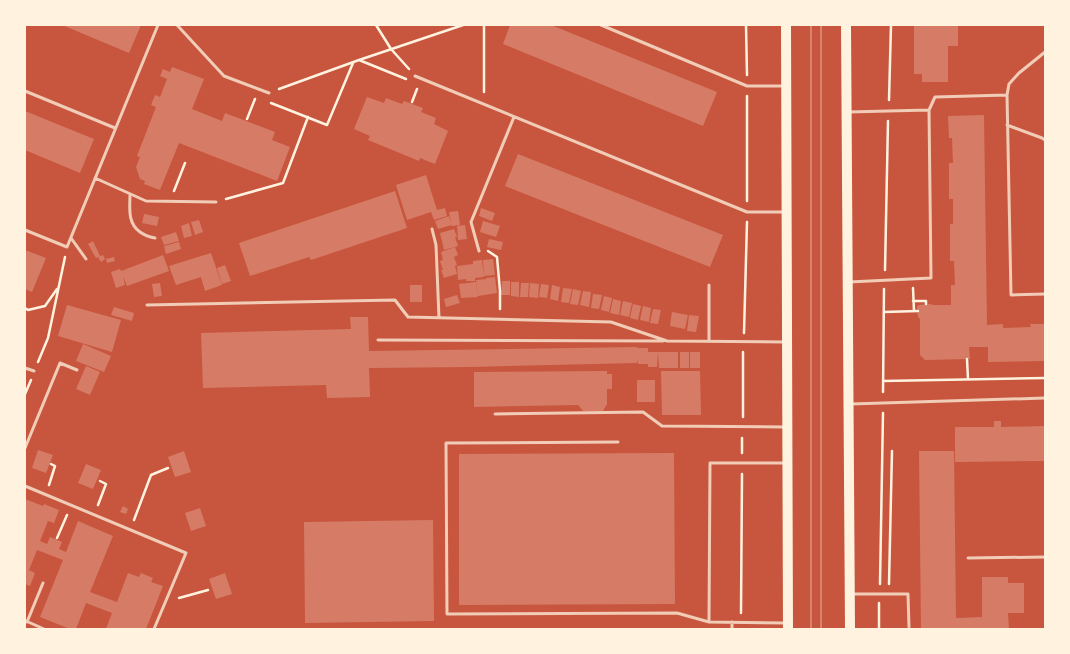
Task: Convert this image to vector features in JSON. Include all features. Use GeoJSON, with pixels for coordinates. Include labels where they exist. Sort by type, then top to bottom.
{"type":"FeatureCollection","features":[{"type":"Feature","properties":{"kind":"main road"},"geometry":{"type":"LineString","coordinates":[[786,25],[788,626]]}},
{"type":"Feature","properties":{"kind":"main road"},"geometry":{"type":"LineString","coordinates":[[846,25],[850,629]]}},
{"type":"Feature","properties":{"kind":"lane"},"geometry":{"type":"LineString","coordinates":[[25,230],[67,247],[158,25]]}},
{"type":"Feature","properties":{"kind":"lane"},"geometry":{"type":"LineString","coordinates":[[177,25],[224,76],[269,93]]}},
{"type":"Feature","properties":{"kind":"lane"},"geometry":{"type":"LineString","coordinates":[[601,25],[748,86],[786,86]]}},
{"type":"Feature","properties":{"kind":"lane"},"geometry":{"type":"LineString","coordinates":[[1045,52],[1019,73],[1009,84],[1007,95],[1011,295],[1045,294]]}},
{"type":"Feature","properties":{"kind":"lane"},"geometry":{"type":"LineString","coordinates":[[415,76],[747,212],[786,212]]}},
{"type":"Feature","properties":{"kind":"lane"},"geometry":{"type":"LineString","coordinates":[[25,91],[115,128]]}},
{"type":"Feature","properties":{"kind":"lane"},"geometry":{"type":"LineString","coordinates":[[847,282],[931,278],[929,110],[935,98],[1007,95]]}},
{"type":"Feature","properties":{"kind":"lane"},"geometry":{"type":"LineString","coordinates":[[847,112],[929,110]]}},
{"type":"Feature","properties":{"kind":"lane"},"geometry":{"type":"LineString","coordinates":[[479,250],[471,222],[514,117]]}},
{"type":"Feature","properties":{"kind":"lane"},"geometry":{"type":"LineString","coordinates":[[1007,125],[1043,139],[1045,133]]}},
{"type":"Feature","properties":{"kind":"lane"},"geometry":{"type":"LineString","coordinates":[[95,178],[146,201],[216,202]]}},
{"type":"Feature","properties":{"kind":"lane"},"geometry":{"type":"LineString","coordinates":[[130,194],[130,217],[134,227],[140,233],[155,238]]}},
{"type":"Feature","properties":{"kind":"lane"},"geometry":{"type":"LineString","coordinates":[[432,228],[436,245],[439,318]]}},
{"type":"Feature","properties":{"kind":"lane"},"geometry":{"type":"LineString","coordinates":[[71,238],[86,259]]}},
{"type":"Feature","properties":{"kind":"lane"},"geometry":{"type":"LineString","coordinates":[[709,285],[709,341]]}},
{"type":"Feature","properties":{"kind":"lane"},"geometry":{"type":"LineString","coordinates":[[147,305],[395,300],[408,317],[611,322],[667,341]]}},
{"type":"Feature","properties":{"kind":"lane"},"geometry":{"type":"LineString","coordinates":[[378,340],[787,342]]}},
{"type":"Feature","properties":{"kind":"lane"},"geometry":{"type":"LineString","coordinates":[[25,448],[60,363],[77,370]]}},
{"type":"Feature","properties":{"kind":"lane"},"geometry":{"type":"LineString","coordinates":[[25,368],[34,371]]}},
{"type":"Feature","properties":{"kind":"lane"},"geometry":{"type":"LineString","coordinates":[[848,404],[1045,398]]}},
{"type":"Feature","properties":{"kind":"lane"},"geometry":{"type":"LineString","coordinates":[[495,414],[643,412],[662,426],[787,427]]}},
{"type":"Feature","properties":{"kind":"lane"},"geometry":{"type":"LineString","coordinates":[[618,442],[446,443],[447,614],[677,613],[709,622],[740,622],[788,626]]}},
{"type":"Feature","properties":{"kind":"lane"},"geometry":{"type":"LineString","coordinates":[[709,622],[710,463],[787,463]]}},
{"type":"Feature","properties":{"kind":"lane"},"geometry":{"type":"LineString","coordinates":[[25,486],[186,552],[154,629]]}},
{"type":"Feature","properties":{"kind":"lane"},"geometry":{"type":"LineString","coordinates":[[968,558],[1045,557]]}},
{"type":"Feature","properties":{"kind":"lane"},"geometry":{"type":"LineString","coordinates":[[42,583],[26,622],[44,629]]}},
{"type":"Feature","properties":{"kind":"lane"},"geometry":{"type":"LineString","coordinates":[[850,594],[908,594],[909,627]]}},
{"type":"Feature","properties":{"kind":"lane"},"geometry":{"type":"LineString","coordinates":[[732,622],[732,629]]}},
{"type":"Feature","properties":{"kind":"path"},"geometry":{"type":"LineString","coordinates":[[376,25],[391,49],[415,76]]}},
{"type":"Feature","properties":{"kind":"path"},"geometry":{"type":"LineString","coordinates":[[269,93],[353,62],[463,25]]}},
{"type":"Feature","properties":{"kind":"path"},"geometry":{"type":"LineString","coordinates":[[484,25],[484,105]]}},
{"type":"Feature","properties":{"kind":"path"},"geometry":{"type":"LineString","coordinates":[[740,622],[747,212],[748,86],[746,25]]}},
{"type":"Feature","properties":{"kind":"path"},"geometry":{"type":"LineString","coordinates":[[879,629],[884,280],[891,25]]}},
{"type":"Feature","properties":{"kind":"path"},"geometry":{"type":"LineString","coordinates":[[268,102],[327,125],[353,62]]}},
{"type":"Feature","properties":{"kind":"path"},"geometry":{"type":"LineString","coordinates":[[412,102],[419,85]]}},
{"type":"Feature","properties":{"kind":"path"},"geometry":{"type":"LineString","coordinates":[[247,119],[255,97],[262,100]]}},
{"type":"Feature","properties":{"kind":"path"},"geometry":{"type":"LineString","coordinates":[[216,202],[283,183],[308,117]]}},
{"type":"Feature","properties":{"kind":"path"},"geometry":{"type":"LineString","coordinates":[[170,201],[185,163]]}},
{"type":"Feature","properties":{"kind":"path"},"geometry":{"type":"LineString","coordinates":[[48,338],[67,247]]}},
{"type":"Feature","properties":{"kind":"path"},"geometry":{"type":"LineString","coordinates":[[479,250],[486,250],[497,256],[500,291],[500,319]]}},
{"type":"Feature","properties":{"kind":"path"},"geometry":{"type":"LineString","coordinates":[[913,279],[914,311]]}},
{"type":"Feature","properties":{"kind":"path"},"geometry":{"type":"LineString","coordinates":[[25,308],[28,310],[44,306],[59,287]]}},
{"type":"Feature","properties":{"kind":"path"},"geometry":{"type":"LineString","coordinates":[[913,301],[926,301],[926,304]]}},
{"type":"Feature","properties":{"kind":"path"},"geometry":{"type":"LineString","coordinates":[[884,312],[918,311]]}},
{"type":"Feature","properties":{"kind":"path"},"geometry":{"type":"LineString","coordinates":[[968,359],[968,379]]}},
{"type":"Feature","properties":{"kind":"path"},"geometry":{"type":"LineString","coordinates":[[883,381],[1045,378]]}},
{"type":"Feature","properties":{"kind":"path"},"geometry":{"type":"LineString","coordinates":[[889,594],[892,451]]}},
{"type":"Feature","properties":{"kind":"path"},"geometry":{"type":"LineString","coordinates":[[46,495],[55,466],[51,464]]}},
{"type":"Feature","properties":{"kind":"path"},"geometry":{"type":"LineString","coordinates":[[130,530],[152,475],[168,468]]}},
{"type":"Feature","properties":{"kind":"path"},"geometry":{"type":"LineString","coordinates":[[94,514],[106,484],[100,481]]}},
{"type":"Feature","properties":{"kind":"path"},"geometry":{"type":"LineString","coordinates":[[57,538],[71,505]]}},
{"type":"Feature","properties":{"kind":"path"},"geometry":{"type":"LineString","coordinates":[[165,602],[208,590]]}},
{"type":"Feature","properties":{"kind":"building"},"geometry":{"type":"Polygon","coordinates":[[[62,25],[141,25],[129,53],[62,25]]]}},
{"type":"Feature","properties":{"kind":"building"},"geometry":{"type":"Polygon","coordinates":[[[510,25],[551,25],[717,92],[703,126],[503,44],[510,25]]]}},
{"type":"Feature","properties":{"kind":"building"},"geometry":{"type":"Polygon","coordinates":[[[914,25],[958,25],[958,46],[948,46],[948,82],[922,82],[922,74],[914,74],[914,25]]]}},
{"type":"Feature","properties":{"kind":"building"},"geometry":{"type":"Polygon","coordinates":[[[172,67],[204,79],[192,109],[222,121],[225,113],[275,132],[272,140],[290,147],[277,181],[179,143],[160,190],[144,184],[145,181],[140,179],[136,167],[140,157],[137,156],[156,107],[151,105],[155,95],[160,97],[167,79],[160,76],[163,69],[170,72],[172,67]]]}},
{"type":"Feature","properties":{"kind":"building"},"geometry":{"type":"Polygon","coordinates":[[[367,97],[384,103],[386,98],[402,104],[404,101],[423,108],[421,112],[436,118],[434,124],[448,131],[435,164],[420,158],[419,161],[368,140],[370,136],[354,129],[367,97]]]}},
{"type":"Feature","properties":{"kind":"building"},"geometry":{"type":"Polygon","coordinates":[[[25,111],[94,139],[80,173],[25,150],[25,111]]]}},
{"type":"Feature","properties":{"kind":"building"},"geometry":{"type":"Polygon","coordinates":[[[984,115],[987,325],[1003,324],[1003,328],[1031,327],[1030,324],[1045,324],[1045,361],[988,362],[988,347],[969,347],[970,359],[925,360],[920,355],[920,319],[918,317],[917,307],[919,305],[930,304],[951,305],[951,285],[955,285],[954,261],[950,261],[950,224],[953,224],[953,199],[949,199],[949,163],[953,163],[952,138],[949,138],[948,116],[984,115]]]}},
{"type":"Feature","properties":{"kind":"building"},"geometry":{"type":"Polygon","coordinates":[[[518,154],[723,235],[710,267],[505,186],[518,154]]]}},
{"type":"Feature","properties":{"kind":"building"},"geometry":{"type":"Polygon","coordinates":[[[426,175],[437,210],[445,208],[447,216],[434,220],[431,212],[407,220],[396,185],[426,175]]]}},
{"type":"Feature","properties":{"kind":"building"},"geometry":{"type":"Polygon","coordinates":[[[395,191],[407,228],[311,260],[309,257],[250,276],[239,243],[395,191]]]}},
{"type":"Feature","properties":{"kind":"building"},"geometry":{"type":"Polygon","coordinates":[[[481,208],[495,213],[492,221],[479,216],[481,208]]]}},
{"type":"Feature","properties":{"kind":"building"},"geometry":{"type":"Polygon","coordinates":[[[458,211],[460,225],[452,226],[449,212],[458,211]]]}},
{"type":"Feature","properties":{"kind":"building"},"geometry":{"type":"Polygon","coordinates":[[[144,214],[159,217],[157,226],[142,223],[144,214]]]}},
{"type":"Feature","properties":{"kind":"building"},"geometry":{"type":"Polygon","coordinates":[[[449,216],[452,225],[438,229],[435,221],[449,216]]]}},
{"type":"Feature","properties":{"kind":"building"},"geometry":{"type":"Polygon","coordinates":[[[199,220],[203,232],[195,235],[191,222],[199,220]]]}},
{"type":"Feature","properties":{"kind":"building"},"geometry":{"type":"Polygon","coordinates":[[[483,221],[500,226],[496,237],[480,232],[483,221]]]}},
{"type":"Feature","properties":{"kind":"building"},"geometry":{"type":"Polygon","coordinates":[[[189,223],[192,236],[184,238],[181,226],[189,223]]]}},
{"type":"Feature","properties":{"kind":"building"},"geometry":{"type":"Polygon","coordinates":[[[465,225],[467,239],[458,240],[457,226],[465,225]]]}},
{"type":"Feature","properties":{"kind":"building"},"geometry":{"type":"Polygon","coordinates":[[[454,229],[458,246],[444,250],[440,233],[454,229]]]}},
{"type":"Feature","properties":{"kind":"building"},"geometry":{"type":"Polygon","coordinates":[[[176,232],[179,241],[164,245],[161,237],[176,232]]]}},
{"type":"Feature","properties":{"kind":"building"},"geometry":{"type":"Polygon","coordinates":[[[489,239],[503,242],[501,250],[487,247],[489,239]]]}},
{"type":"Feature","properties":{"kind":"building"},"geometry":{"type":"Polygon","coordinates":[[[93,241],[100,256],[96,258],[88,244],[93,241]]]}},
{"type":"Feature","properties":{"kind":"building"},"geometry":{"type":"Polygon","coordinates":[[[179,242],[181,249],[166,254],[164,246],[179,242]]]}},
{"type":"Feature","properties":{"kind":"building"},"geometry":{"type":"Polygon","coordinates":[[[455,247],[458,255],[454,257],[457,265],[455,266],[457,274],[444,278],[441,270],[443,270],[440,261],[443,260],[441,252],[455,247]]]}},
{"type":"Feature","properties":{"kind":"building"},"geometry":{"type":"Polygon","coordinates":[[[25,250],[46,258],[32,292],[25,289],[25,250]]]}},
{"type":"Feature","properties":{"kind":"building"},"geometry":{"type":"Polygon","coordinates":[[[211,253],[222,285],[205,291],[201,277],[176,285],[169,266],[211,253]]]}},
{"type":"Feature","properties":{"kind":"building"},"geometry":{"type":"Polygon","coordinates":[[[103,255],[105,259],[101,262],[98,257],[103,255]]]}},
{"type":"Feature","properties":{"kind":"building"},"geometry":{"type":"Polygon","coordinates":[[[163,255],[169,271],[127,286],[123,276],[125,285],[116,288],[111,272],[120,269],[121,271],[163,255]]]}},
{"type":"Feature","properties":{"kind":"building"},"geometry":{"type":"Polygon","coordinates":[[[114,257],[115,261],[107,263],[106,259],[114,257]]]}},
{"type":"Feature","properties":{"kind":"building"},"geometry":{"type":"Polygon","coordinates":[[[493,259],[495,275],[484,276],[483,260],[493,259]]]}},
{"type":"Feature","properties":{"kind":"building"},"geometry":{"type":"Polygon","coordinates":[[[482,260],[484,277],[475,278],[475,281],[466,281],[466,279],[458,280],[457,266],[473,264],[473,261],[482,260]]]}},
{"type":"Feature","properties":{"kind":"building"},"geometry":{"type":"Polygon","coordinates":[[[225,265],[231,281],[222,284],[217,268],[225,265]]]}},
{"type":"Feature","properties":{"kind":"building"},"geometry":{"type":"Polygon","coordinates":[[[495,277],[497,293],[478,296],[476,280],[486,279],[487,286],[486,278],[495,277]]]}},
{"type":"Feature","properties":{"kind":"building"},"geometry":{"type":"Polygon","coordinates":[[[502,281],[510,281],[510,295],[501,295],[502,281]]]}},
{"type":"Feature","properties":{"kind":"building"},"geometry":{"type":"Polygon","coordinates":[[[476,282],[478,297],[461,298],[459,284],[476,282]]]}},
{"type":"Feature","properties":{"kind":"building"},"geometry":{"type":"Polygon","coordinates":[[[511,282],[519,282],[519,297],[511,296],[511,282]]]}},
{"type":"Feature","properties":{"kind":"building"},"geometry":{"type":"Polygon","coordinates":[[[160,283],[162,296],[154,297],[152,284],[160,283]]]}},
{"type":"Feature","properties":{"kind":"building"},"geometry":{"type":"Polygon","coordinates":[[[521,283],[529,283],[528,297],[520,297],[521,283]]]}},
{"type":"Feature","properties":{"kind":"building"},"geometry":{"type":"Polygon","coordinates":[[[530,283],[539,284],[538,298],[529,297],[530,283]]]}},
{"type":"Feature","properties":{"kind":"building"},"geometry":{"type":"Polygon","coordinates":[[[541,284],[549,285],[547,298],[539,297],[541,284]]]}},
{"type":"Feature","properties":{"kind":"building"},"geometry":{"type":"Polygon","coordinates":[[[410,285],[422,285],[422,302],[410,302],[410,285]]]}},
{"type":"Feature","properties":{"kind":"building"},"geometry":{"type":"Polygon","coordinates":[[[552,285],[560,287],[558,301],[550,299],[552,285]]]}},
{"type":"Feature","properties":{"kind":"building"},"geometry":{"type":"Polygon","coordinates":[[[563,288],[572,289],[569,303],[561,302],[563,288]]]}},
{"type":"Feature","properties":{"kind":"building"},"geometry":{"type":"Polygon","coordinates":[[[573,289],[581,291],[578,305],[570,304],[573,289]]]}},
{"type":"Feature","properties":{"kind":"building"},"geometry":{"type":"Polygon","coordinates":[[[583,291],[591,292],[589,307],[580,305],[583,291]]]}},
{"type":"Feature","properties":{"kind":"building"},"geometry":{"type":"Polygon","coordinates":[[[593,294],[602,295],[599,309],[591,308],[593,294]]]}},
{"type":"Feature","properties":{"kind":"building"},"geometry":{"type":"Polygon","coordinates":[[[457,295],[460,303],[446,307],[444,299],[457,295]]]}},
{"type":"Feature","properties":{"kind":"building"},"geometry":{"type":"Polygon","coordinates":[[[604,296],[612,298],[609,312],[601,310],[604,296]]]}},
{"type":"Feature","properties":{"kind":"building"},"geometry":{"type":"Polygon","coordinates":[[[613,299],[621,301],[619,315],[610,313],[613,299]]]}},
{"type":"Feature","properties":{"kind":"building"},"geometry":{"type":"Polygon","coordinates":[[[623,301],[632,303],[629,317],[620,315],[623,301]]]}},
{"type":"Feature","properties":{"kind":"building"},"geometry":{"type":"Polygon","coordinates":[[[633,304],[641,306],[638,320],[630,318],[633,304]]]}},
{"type":"Feature","properties":{"kind":"building"},"geometry":{"type":"Polygon","coordinates":[[[67,305],[121,320],[112,352],[58,336],[67,305]]]}},
{"type":"Feature","properties":{"kind":"building"},"geometry":{"type":"Polygon","coordinates":[[[643,306],[651,308],[649,322],[640,320],[643,306]]]}},
{"type":"Feature","properties":{"kind":"building"},"geometry":{"type":"Polygon","coordinates":[[[114,307],[134,313],[132,321],[111,315],[114,307]]]}},
{"type":"Feature","properties":{"kind":"building"},"geometry":{"type":"Polygon","coordinates":[[[653,309],[661,310],[658,324],[650,323],[653,309]]]}},
{"type":"Feature","properties":{"kind":"building"},"geometry":{"type":"Polygon","coordinates":[[[672,312],[688,315],[685,329],[670,326],[672,312]]]}},
{"type":"Feature","properties":{"kind":"building"},"geometry":{"type":"Polygon","coordinates":[[[689,315],[699,316],[696,332],[687,331],[689,315]]]}},
{"type":"Feature","properties":{"kind":"building"},"geometry":{"type":"Polygon","coordinates":[[[350,317],[368,317],[369,351],[637,347],[648,348],[648,352],[658,352],[657,367],[648,367],[648,364],[638,364],[637,359],[637,363],[369,368],[370,397],[327,398],[326,385],[203,388],[201,333],[351,329],[350,317]]]}},
{"type":"Feature","properties":{"kind":"building"},"geometry":{"type":"Polygon","coordinates":[[[83,344],[111,356],[104,372],[76,361],[83,344]]]}},
{"type":"Feature","properties":{"kind":"building"},"geometry":{"type":"Polygon","coordinates":[[[658,352],[678,352],[678,368],[659,368],[658,352]]]}},
{"type":"Feature","properties":{"kind":"building"},"geometry":{"type":"Polygon","coordinates":[[[680,352],[689,352],[689,368],[680,368],[680,352]]]}},
{"type":"Feature","properties":{"kind":"building"},"geometry":{"type":"Polygon","coordinates":[[[690,352],[700,352],[700,368],[690,368],[690,352]]]}},
{"type":"Feature","properties":{"kind":"building"},"geometry":{"type":"Polygon","coordinates":[[[86,366],[100,372],[90,395],[76,389],[86,366]]]}},
{"type":"Feature","properties":{"kind":"building"},"geometry":{"type":"Polygon","coordinates":[[[607,371],[607,374],[612,374],[612,389],[607,389],[607,404],[603,411],[583,411],[578,405],[474,407],[474,372],[607,371]]]}},
{"type":"Feature","properties":{"kind":"building"},"geometry":{"type":"Polygon","coordinates":[[[661,371],[700,371],[701,415],[662,415],[661,371]]]}},
{"type":"Feature","properties":{"kind":"building"},"geometry":{"type":"Polygon","coordinates":[[[637,380],[655,380],[655,402],[637,402],[637,380]]]}},
{"type":"Feature","properties":{"kind":"building"},"geometry":{"type":"Polygon","coordinates":[[[994,421],[1001,421],[1001,427],[1045,426],[1045,461],[955,462],[955,427],[994,427],[994,421]]]}},
{"type":"Feature","properties":{"kind":"building"},"geometry":{"type":"Polygon","coordinates":[[[38,450],[53,455],[46,473],[32,468],[38,450]]]}},
{"type":"Feature","properties":{"kind":"building"},"geometry":{"type":"Polygon","coordinates":[[[184,451],[191,472],[175,477],[168,457],[184,451]]]}},
{"type":"Feature","properties":{"kind":"building"},"geometry":{"type":"Polygon","coordinates":[[[919,451],[954,451],[956,618],[982,617],[982,577],[1008,577],[1008,583],[1024,583],[1024,613],[1008,613],[1009,629],[921,629],[919,451]]]}},
{"type":"Feature","properties":{"kind":"building"},"geometry":{"type":"Polygon","coordinates":[[[674,453],[675,604],[459,605],[459,454],[674,453]]]}},
{"type":"Feature","properties":{"kind":"building"},"geometry":{"type":"Polygon","coordinates":[[[86,464],[101,470],[93,489],[78,483],[86,464]]]}},
{"type":"Feature","properties":{"kind":"building"},"geometry":{"type":"Polygon","coordinates":[[[25,499],[59,510],[54,523],[48,521],[40,541],[47,544],[50,537],[62,542],[59,549],[66,552],[78,521],[113,536],[90,592],[117,602],[128,573],[139,577],[141,573],[153,578],[151,582],[163,586],[146,629],[106,629],[112,613],[86,603],[76,629],[70,629],[40,617],[63,560],[37,550],[29,570],[35,573],[30,586],[25,584],[25,499]]]}},
{"type":"Feature","properties":{"kind":"building"},"geometry":{"type":"Polygon","coordinates":[[[123,506],[128,509],[126,514],[120,512],[123,506]]]}},
{"type":"Feature","properties":{"kind":"building"},"geometry":{"type":"Polygon","coordinates":[[[200,508],[206,526],[191,531],[185,513],[200,508]]]}},
{"type":"Feature","properties":{"kind":"building"},"geometry":{"type":"Polygon","coordinates":[[[433,520],[434,621],[305,623],[304,522],[433,520]]]}},
{"type":"Feature","properties":{"kind":"building"},"geometry":{"type":"Polygon","coordinates":[[[225,573],[232,594],[216,599],[209,579],[225,573]]]}},
{"type":"Feature","properties":{"kind":"tram line"},"geometry":{"type":"LineString","coordinates":[[811,25],[811,629]]}},
{"type":"Feature","properties":{"kind":"tram line"},"geometry":{"type":"LineString","coordinates":[[821,25],[821,629]]}}]}
